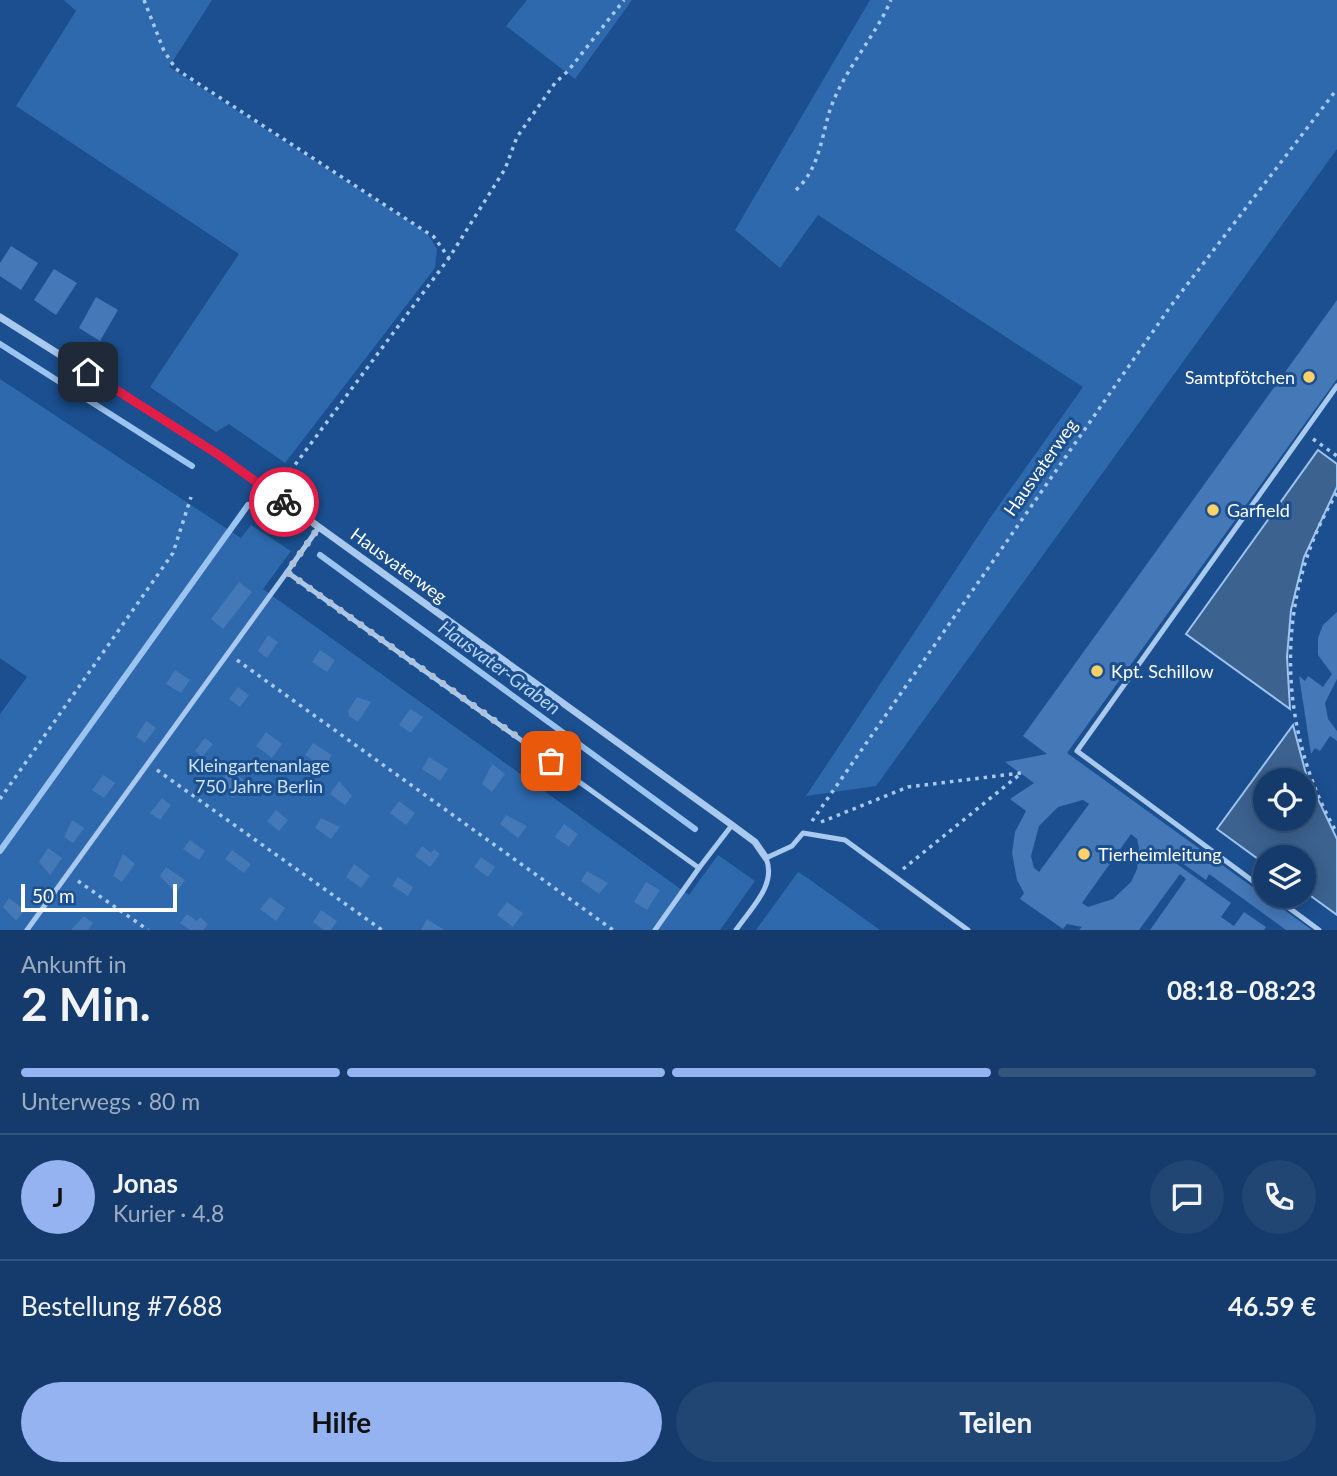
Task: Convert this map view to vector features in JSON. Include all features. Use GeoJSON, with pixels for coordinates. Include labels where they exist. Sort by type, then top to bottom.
{"type":"FeatureCollection","features":[{"type":"Feature","properties":{"kind":"street","name":"Hausvaterweg"},"geometry":{"type":"LineString","coordinates":[[0,317],[219,455],[732,825],[755,842],[766,858]]}},
{"type":"Feature","properties":{"kind":"lane"},"geometry":{"type":"LineString","coordinates":[[1253,881],[1077,751],[1337,386]]}},
{"type":"Feature","properties":{"kind":"lane"},"geometry":{"type":"LineString","coordinates":[[27,930],[319,527]]}},
{"type":"Feature","properties":{"kind":"lane"},"geometry":{"type":"LineString","coordinates":[[287,572],[699,868]]}},
{"type":"Feature","properties":{"kind":"lane"},"geometry":{"type":"LineString","coordinates":[[655,930],[732,825]]}},
{"type":"Feature","properties":{"kind":"lane"},"geometry":{"type":"LineString","coordinates":[[736,930],[767,886],[771,869],[766,858],[792,846],[803,833],[845,840],[968,930]]}},
{"type":"Feature","properties":{"kind":"lane"},"geometry":{"type":"LineString","coordinates":[[1289,908],[1319,930]]}},
{"type":"Feature","properties":{"kind":"path"},"geometry":{"type":"LineString","coordinates":[[144,0],[164,51],[176,69],[434,237],[449,258]]}},
{"type":"Feature","properties":{"kind":"path"},"geometry":{"type":"LineString","coordinates":[[272,494],[449,258],[505,169],[517,137],[555,83],[568,71],[624,0]]}},
{"type":"Feature","properties":{"kind":"path"},"geometry":{"type":"LineString","coordinates":[[796,190],[810,177],[830,110],[891,0]]}},
{"type":"Feature","properties":{"kind":"path","name":"Hausvaterweg"},"geometry":{"type":"LineString","coordinates":[[803,833],[1170,307],[1337,89]]}},
{"type":"Feature","properties":{"kind":"path"},"geometry":{"type":"LineString","coordinates":[[1303,433],[1337,456]]}},
{"type":"Feature","properties":{"kind":"path"},"geometry":{"type":"LineString","coordinates":[[1337,493],[1306,561],[1297,595],[1290,664],[1297,734],[1320,800],[1337,833]]}},
{"type":"Feature","properties":{"kind":"path"},"geometry":{"type":"LineString","coordinates":[[0,799],[173,553],[191,497]]}},
{"type":"Feature","properties":{"kind":"path"},"geometry":{"type":"LineString","coordinates":[[228,653],[613,930]]}},
{"type":"Feature","properties":{"kind":"path"},"geometry":{"type":"LineString","coordinates":[[147,763],[382,930]]}},
{"type":"Feature","properties":{"kind":"path"},"geometry":{"type":"LineString","coordinates":[[803,833],[831,815],[908,787],[1021,773],[897,877]]}},
{"type":"Feature","properties":{"kind":"path"},"geometry":{"type":"LineString","coordinates":[[67,874],[148,930]]}},
{"type":"Feature","properties":{"kind":"green space"},"geometry":{"type":"Polygon","coordinates":[[[64,0],[212,0],[169,67],[427,233],[437,249],[435,268],[285,463],[229,424],[216,432],[150,387],[239,254],[16,106],[76,11],[64,0]]]}},
{"type":"Feature","properties":{"kind":"green space"},"geometry":{"type":"Polygon","coordinates":[[[527,0],[632,0],[575,79],[506,26],[527,0]]]}},
{"type":"Feature","properties":{"kind":"green space"},"geometry":{"type":"Polygon","coordinates":[[[870,0],[1337,0],[1337,149],[876,786],[806,796],[990,518],[1083,387],[818,215],[780,268],[735,230],[870,0]]]}},
{"type":"Feature","properties":{"kind":"green space","name":"Kleingartenanlage 750 Jahre Berlin"},"geometry":{"type":"Polygon","coordinates":[[[0,379],[241,538],[251,525],[291,551],[263,589],[689,895],[718,855],[755,881],[720,930],[0,930],[0,714],[27,677],[0,658],[0,379]]]}},
{"type":"Feature","properties":{"kind":"green space"},"geometry":{"type":"Polygon","coordinates":[[[798,872],[809,879],[880,930],[756,930],[798,872]]]}},
{"type":"Feature","properties":{"kind":"shaded area"},"geometry":{"type":"Polygon","coordinates":[[[1318,450],[1337,464],[1337,487],[1304,557],[1291,610],[1287,657],[1290,709],[1186,634],[1318,450]]]}},
{"type":"Feature","properties":{"kind":"shaded area"},"geometry":{"type":"Polygon","coordinates":[[[1293,725],[1304,768],[1262,768],[1293,725]]]}},
{"type":"Feature","properties":{"kind":"shaded area"},"geometry":{"type":"Polygon","coordinates":[[[1253,780],[1253,831],[1316,831],[1316,795],[1337,839],[1337,915],[1316,900],[1316,845],[1253,845],[1253,855],[1217,829],[1253,780]]]}},
{"type":"Feature","properties":{"kind":"building"},"geometry":{"type":"Polygon","coordinates":[[[11,246],[38,263],[21,290],[0,276],[0,263],[11,246]]]}},
{"type":"Feature","properties":{"kind":"building"},"geometry":{"type":"Polygon","coordinates":[[[54,269],[77,283],[56,315],[34,300],[54,269]]]}},
{"type":"Feature","properties":{"kind":"building"},"geometry":{"type":"Polygon","coordinates":[[[96,297],[118,310],[100,341],[79,328],[96,297]]]}},
{"type":"Feature","properties":{"kind":"building"},"geometry":{"type":"Polygon","coordinates":[[[1337,300],[1337,379],[1067,753],[1253,887],[1253,906],[1209,874],[1206,880],[1168,853],[1166,856],[1231,903],[1221,917],[1234,926],[1244,912],[1266,927],[1264,930],[1150,930],[1186,879],[1180,874],[1139,930],[1079,930],[1082,927],[1067,924],[1063,929],[1020,899],[1024,893],[1017,880],[1012,853],[1015,832],[1026,811],[1010,799],[1034,783],[1005,762],[1047,754],[1023,736],[1337,300]],[[1083,800],[1058,807],[1039,826],[1031,856],[1034,868],[1039,872],[1089,804],[1083,800]],[[1131,834],[1082,903],[1088,907],[1113,899],[1131,882],[1137,869],[1137,839],[1131,834]]]}},
{"type":"Feature","properties":{"kind":"building"},"geometry":{"type":"Polygon","coordinates":[[[239,582],[252,592],[223,629],[211,619],[239,582]]]}},
{"type":"Feature","properties":{"kind":"building"},"geometry":{"type":"Polygon","coordinates":[[[1337,612],[1337,679],[1325,703],[1328,719],[1337,731],[1337,741],[1330,736],[1320,751],[1315,748],[1311,754],[1299,676],[1305,681],[1308,676],[1323,687],[1332,674],[1318,655],[1318,638],[1323,625],[1337,612]]]}},
{"type":"Feature","properties":{"kind":"building"},"geometry":{"type":"Polygon","coordinates":[[[268,635],[278,642],[267,658],[258,651],[268,635]]]}},
{"type":"Feature","properties":{"kind":"building"},"geometry":{"type":"Polygon","coordinates":[[[320,650],[335,660],[327,672],[312,662],[320,650]]]}},
{"type":"Feature","properties":{"kind":"building"},"geometry":{"type":"Polygon","coordinates":[[[175,670],[190,680],[181,693],[166,684],[175,670]]]}},
{"type":"Feature","properties":{"kind":"building"},"geometry":{"type":"Polygon","coordinates":[[[238,687],[249,695],[240,707],[229,699],[238,687]]]}},
{"type":"Feature","properties":{"kind":"building"},"geometry":{"type":"Polygon","coordinates":[[[357,697],[371,702],[358,722],[349,716],[348,711],[357,697]]]}},
{"type":"Feature","properties":{"kind":"building"},"geometry":{"type":"Polygon","coordinates":[[[410,709],[423,717],[411,733],[399,725],[410,709]]]}},
{"type":"Feature","properties":{"kind":"building"},"geometry":{"type":"Polygon","coordinates":[[[146,721],[156,728],[145,743],[136,737],[146,721]]]}},
{"type":"Feature","properties":{"kind":"building"},"geometry":{"type":"Polygon","coordinates":[[[266,732],[282,744],[272,758],[256,746],[266,732]]]}},
{"type":"Feature","properties":{"kind":"building"},"geometry":{"type":"Polygon","coordinates":[[[205,738],[213,744],[202,757],[195,751],[205,738]]]}},
{"type":"Feature","properties":{"kind":"building"},"geometry":{"type":"Polygon","coordinates":[[[313,743],[332,755],[324,768],[305,755],[313,743]]]}},
{"type":"Feature","properties":{"kind":"building"},"geometry":{"type":"Polygon","coordinates":[[[429,757],[448,769],[440,781],[422,769],[429,757]]]}},
{"type":"Feature","properties":{"kind":"building"},"geometry":{"type":"Polygon","coordinates":[[[492,764],[505,774],[492,792],[482,784],[492,764]]]}},
{"type":"Feature","properties":{"kind":"building"},"geometry":{"type":"Polygon","coordinates":[[[229,770],[244,780],[233,798],[217,788],[229,770]]]}},
{"type":"Feature","properties":{"kind":"building"},"geometry":{"type":"Polygon","coordinates":[[[103,775],[115,783],[104,798],[92,790],[103,775]]]}},
{"type":"Feature","properties":{"kind":"building"},"geometry":{"type":"Polygon","coordinates":[[[339,781],[352,796],[345,805],[330,794],[339,781]]]}},
{"type":"Feature","properties":{"kind":"building"},"geometry":{"type":"Polygon","coordinates":[[[162,798],[171,805],[160,820],[150,813],[162,798]]]}},
{"type":"Feature","properties":{"kind":"building"},"geometry":{"type":"Polygon","coordinates":[[[399,801],[415,813],[406,825],[390,813],[399,801]]]}},
{"type":"Feature","properties":{"kind":"building"},"geometry":{"type":"Polygon","coordinates":[[[276,810],[288,820],[279,831],[267,821],[276,810]]]}},
{"type":"Feature","properties":{"kind":"building"},"geometry":{"type":"Polygon","coordinates":[[[506,815],[527,826],[518,838],[500,824],[506,815]]]}},
{"type":"Feature","properties":{"kind":"building"},"geometry":{"type":"Polygon","coordinates":[[[321,818],[340,827],[331,839],[315,828],[321,818]]]}},
{"type":"Feature","properties":{"kind":"building"},"geometry":{"type":"Polygon","coordinates":[[[72,820],[84,828],[73,843],[64,837],[72,820]]]}},
{"type":"Feature","properties":{"kind":"building"},"geometry":{"type":"Polygon","coordinates":[[[564,824],[578,834],[569,847],[555,837],[564,824]]]}},
{"type":"Feature","properties":{"kind":"building"},"geometry":{"type":"Polygon","coordinates":[[[190,840],[205,851],[199,860],[183,849],[190,840]]]}},
{"type":"Feature","properties":{"kind":"building"},"geometry":{"type":"Polygon","coordinates":[[[422,846],[431,853],[434,849],[440,854],[430,867],[415,856],[422,846]]]}},
{"type":"Feature","properties":{"kind":"building"},"geometry":{"type":"Polygon","coordinates":[[[48,848],[62,858],[50,875],[39,862],[48,848]]]}},
{"type":"Feature","properties":{"kind":"building"},"geometry":{"type":"Polygon","coordinates":[[[232,850],[251,864],[244,873],[225,859],[232,850]]]}},
{"type":"Feature","properties":{"kind":"building"},"geometry":{"type":"Polygon","coordinates":[[[123,854],[135,864],[122,882],[113,876],[123,854]]]}},
{"type":"Feature","properties":{"kind":"building"},"geometry":{"type":"Polygon","coordinates":[[[481,857],[495,867],[488,877],[474,867],[481,857]]]}},
{"type":"Feature","properties":{"kind":"building"},"geometry":{"type":"Polygon","coordinates":[[[354,864],[370,876],[361,888],[346,877],[354,864]]]}},
{"type":"Feature","properties":{"kind":"building"},"geometry":{"type":"Polygon","coordinates":[[[166,867],[185,880],[176,893],[160,876],[166,867]]]}},
{"type":"Feature","properties":{"kind":"building"},"geometry":{"type":"Polygon","coordinates":[[[587,871],[608,883],[599,894],[581,881],[587,871]]]}},
{"type":"Feature","properties":{"kind":"building"},"geometry":{"type":"Polygon","coordinates":[[[398,877],[413,887],[408,896],[392,886],[398,877]]]}},
{"type":"Feature","properties":{"kind":"building"},"geometry":{"type":"Polygon","coordinates":[[[646,882],[660,890],[647,910],[634,902],[646,882]]]}},
{"type":"Feature","properties":{"kind":"building"},"geometry":{"type":"Polygon","coordinates":[[[270,897],[285,908],[276,921],[260,909],[270,897]]]}},
{"type":"Feature","properties":{"kind":"building"},"geometry":{"type":"Polygon","coordinates":[[[9,898],[25,910],[16,921],[3,907],[9,898]]]}},
{"type":"Feature","properties":{"kind":"building"},"geometry":{"type":"Polygon","coordinates":[[[507,902],[523,913],[513,927],[497,915],[507,902]]]}},
{"type":"Feature","properties":{"kind":"building"},"geometry":{"type":"Polygon","coordinates":[[[1256,908],[1282,908],[1312,930],[1286,930],[1256,908]]]}},
{"type":"Feature","properties":{"kind":"building"},"geometry":{"type":"Polygon","coordinates":[[[321,910],[337,921],[331,930],[324,930],[313,922],[321,910]]]}},
{"type":"Feature","properties":{"kind":"building"},"geometry":{"type":"Polygon","coordinates":[[[187,914],[197,921],[200,917],[208,924],[203,930],[190,930],[180,923],[187,914]]]}},
{"type":"Feature","properties":{"kind":"building"},"geometry":{"type":"Polygon","coordinates":[[[84,916],[93,923],[88,930],[71,930],[84,916]]]}},
{"type":"Feature","properties":{"kind":"building"},"geometry":{"type":"Polygon","coordinates":[[[427,919],[444,930],[421,930],[427,919]]]}},
{"type":"Feature","properties":{"kind":"waterway","name":"Hausvater-Graben"},"geometry":{"type":"LineString","coordinates":[[0,344],[192,466]]}},
{"type":"Feature","properties":{"kind":"waterway"},"geometry":{"type":"LineString","coordinates":[[0,851],[248,505]]}},
{"type":"Feature","properties":{"kind":"waterway","name":"Hausvater-Graben"},"geometry":{"type":"LineString","coordinates":[[320,555],[695,829]]}},
{"type":"Feature","properties":{"kind":"way so far"},"geometry":{"type":"LineString","coordinates":[[284,502],[319,527],[287,572],[551,761]]}},
{"type":"Feature","properties":{"kind":"place","name":"Samtpfötchen"},"geometry":{"type":"Point","coordinates":[1309,377]}},
{"type":"Feature","properties":{"kind":"place","name":"Garfield"},"geometry":{"type":"Point","coordinates":[1213,510]}},
{"type":"Feature","properties":{"kind":"place","name":"Kpt. Schillow"},"geometry":{"type":"Point","coordinates":[1097,671]}},
{"type":"Feature","properties":{"kind":"place","name":"Tierheimleitung"},"geometry":{"type":"Point","coordinates":[1084,854]}},
{"type":"Feature","properties":{"kind":"route"},"geometry":{"type":"LineString","coordinates":[[88,372],[219,455],[284,502]]}}]}
